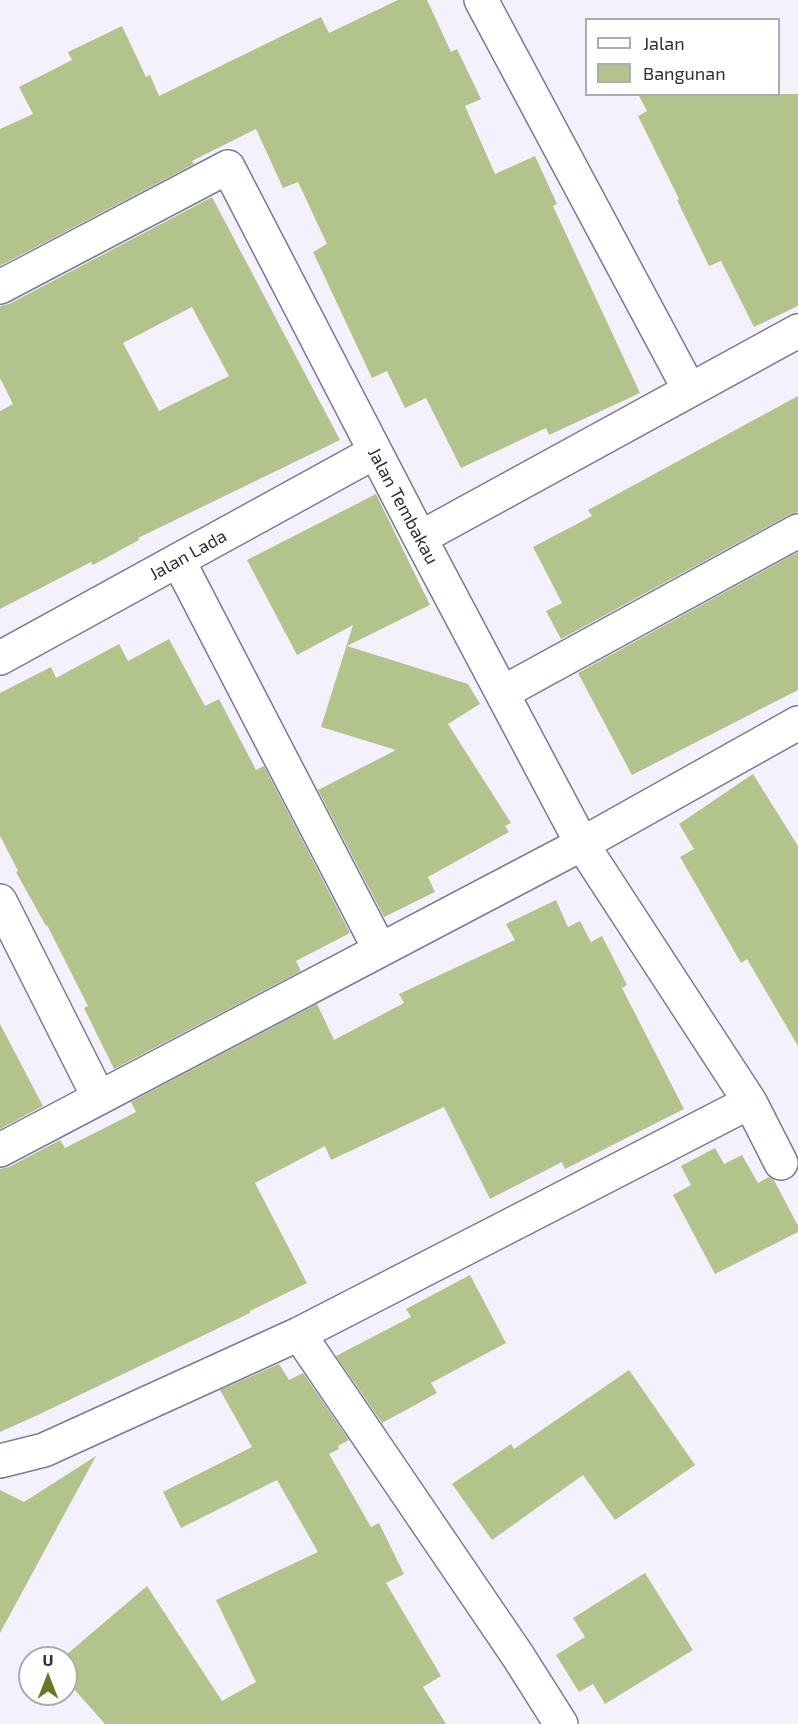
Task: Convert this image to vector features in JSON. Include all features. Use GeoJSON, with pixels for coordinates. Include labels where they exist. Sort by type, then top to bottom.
{"type":"FeatureCollection","features":[{"type":"Feature","properties":{"kind":"street"},"geometry":{"type":"LineString","coordinates":[[481,0],[689,389]]}},
{"type":"Feature","properties":{"kind":"street","name":"Jalan Tembakau"},"geometry":{"type":"LineString","coordinates":[[0,287],[228,167],[420,538],[582,843],[750,1102],[781,1163]]}},
{"type":"Feature","properties":{"kind":"street"},"geometry":{"type":"LineString","coordinates":[[420,538],[798,331]]}},
{"type":"Feature","properties":{"kind":"street","name":"Jalan Lada"},"geometry":{"type":"LineString","coordinates":[[0,658],[375,452]]}},
{"type":"Feature","properties":{"kind":"street"},"geometry":{"type":"LineString","coordinates":[[502,693],[798,531]]}},
{"type":"Feature","properties":{"kind":"street"},"geometry":{"type":"LineString","coordinates":[[178,561],[380,951]]}},
{"type":"Feature","properties":{"kind":"street"},"geometry":{"type":"LineString","coordinates":[[0,1150],[582,843],[798,723]]}},
{"type":"Feature","properties":{"kind":"street"},"geometry":{"type":"LineString","coordinates":[[0,901],[99,1098]]}},
{"type":"Feature","properties":{"kind":"street"},"geometry":{"type":"LineString","coordinates":[[0,1461],[44,1450],[299,1334],[750,1102]]}},
{"type":"Feature","properties":{"kind":"street"},"geometry":{"type":"LineString","coordinates":[[299,1334],[518,1656],[561,1724]]}},
{"type":"Feature","properties":{"kind":"building"},"geometry":{"type":"Polygon","coordinates":[[[398,0],[427,0],[451,52],[457,49],[481,99],[465,106],[495,174],[535,156],[557,204],[553,206],[640,393],[549,435],[546,428],[461,468],[426,398],[405,408],[387,371],[372,378],[313,252],[327,244],[298,182],[283,188],[256,129],[192,161],[194,164],[0,266],[0,129],[33,114],[19,87],[72,60],[68,52],[122,26],[146,77],[150,75],[159,96],[321,17],[329,33],[398,0]]]}},
{"type":"Feature","properties":{"kind":"building"},"geometry":{"type":"Polygon","coordinates":[[[798,94],[798,306],[754,327],[721,261],[709,266],[638,116],[647,111],[639,96],[798,94]]]}},
{"type":"Feature","properties":{"kind":"building"},"geometry":{"type":"Polygon","coordinates":[[[212,197],[340,440],[138,538],[139,540],[93,565],[91,562],[0,609],[0,411],[13,404],[0,378],[0,306],[9,304],[212,197]],[[192,307],[123,343],[159,411],[229,376],[192,307]]]}},
{"type":"Feature","properties":{"kind":"building"},"geometry":{"type":"Polygon","coordinates":[[[798,396],[798,512],[561,639],[546,611],[562,603],[533,547],[592,516],[588,510],[798,396]]]}},
{"type":"Feature","properties":{"kind":"building"},"geometry":{"type":"Polygon","coordinates":[[[376,494],[430,605],[347,646],[468,684],[480,704],[448,724],[511,823],[505,826],[509,832],[428,877],[435,892],[384,917],[318,790],[396,750],[321,727],[353,625],[297,655],[247,560],[376,494]]]}},
{"type":"Feature","properties":{"kind":"building"},"geometry":{"type":"Polygon","coordinates":[[[798,552],[798,690],[632,775],[578,673],[798,552]]]}},
{"type":"Feature","properties":{"kind":"building"},"geometry":{"type":"Polygon","coordinates":[[[169,639],[205,706],[219,699],[256,770],[264,766],[350,933],[296,961],[301,971],[114,1069],[84,1008],[88,1006],[47,925],[16,872],[18,871],[0,836],[0,693],[51,667],[56,678],[119,644],[128,661],[169,639]]]}},
{"type":"Feature","properties":{"kind":"building"},"geometry":{"type":"Polygon","coordinates":[[[753,774],[798,846],[798,1046],[747,959],[741,963],[680,857],[694,849],[679,824],[753,774]]]}},
{"type":"Feature","properties":{"kind":"building"},"geometry":{"type":"Polygon","coordinates":[[[556,900],[568,927],[580,921],[591,942],[602,936],[627,985],[622,988],[684,1109],[565,1169],[562,1162],[490,1199],[444,1107],[331,1160],[325,1146],[255,1183],[307,1283],[250,1313],[0,1432],[0,1169],[9,1167],[60,1140],[65,1148],[136,1112],[131,1102],[317,1004],[334,1040],[404,1003],[399,994],[515,940],[506,924],[556,900]]]}},
{"type":"Feature","properties":{"kind":"building"},"geometry":{"type":"Polygon","coordinates":[[[0,1024],[43,1106],[0,1129],[0,1024]]]}},
{"type":"Feature","properties":{"kind":"building"},"geometry":{"type":"Polygon","coordinates":[[[715,1148],[724,1164],[742,1155],[758,1183],[769,1177],[774,1180],[798,1226],[798,1232],[715,1274],[673,1195],[691,1185],[681,1166],[715,1148]]]}},
{"type":"Feature","properties":{"kind":"building"},"geometry":{"type":"Polygon","coordinates":[[[470,1275],[506,1343],[431,1383],[437,1393],[382,1423],[336,1356],[411,1317],[406,1309],[470,1275]]]}},
{"type":"Feature","properties":{"kind":"building"},"geometry":{"type":"Polygon","coordinates":[[[279,1364],[289,1380],[303,1373],[349,1440],[329,1454],[371,1527],[379,1523],[404,1574],[386,1583],[441,1676],[423,1687],[446,1724],[105,1724],[78,1694],[77,1646],[147,1586],[222,1701],[256,1682],[216,1600],[318,1552],[277,1480],[181,1528],[163,1492],[252,1447],[220,1390],[279,1364]]]}},
{"type":"Feature","properties":{"kind":"building"},"geometry":{"type":"Polygon","coordinates":[[[629,1370],[695,1465],[615,1520],[583,1475],[492,1540],[452,1484],[511,1444],[514,1449],[629,1370]]]}},
{"type":"Feature","properties":{"kind":"building"},"geometry":{"type":"Polygon","coordinates":[[[96,1456],[0,1633],[0,1490],[24,1502],[96,1456]]]}},
{"type":"Feature","properties":{"kind":"building"},"geometry":{"type":"Polygon","coordinates":[[[645,1573],[693,1650],[605,1704],[593,1684],[579,1692],[556,1655],[585,1637],[573,1618],[645,1573]]]}}]}
